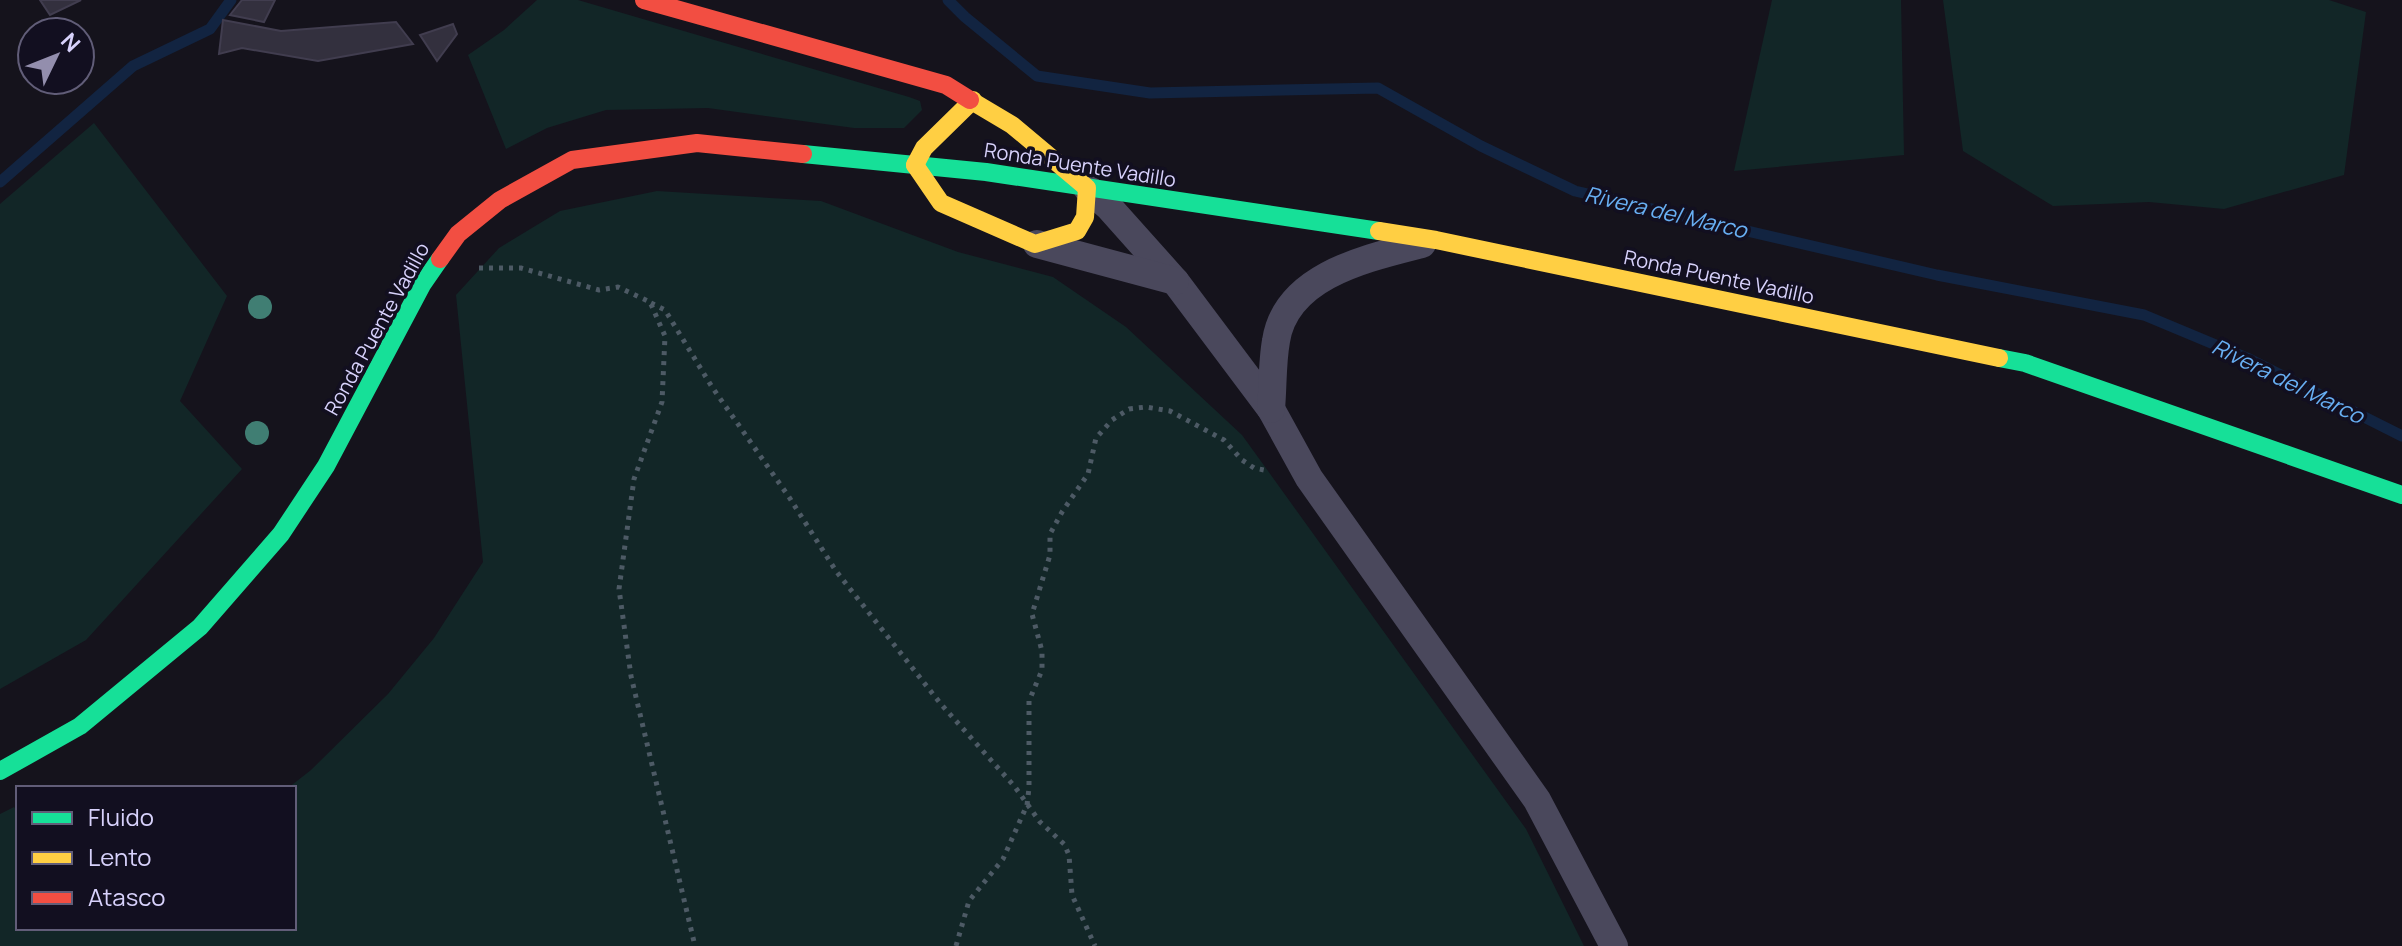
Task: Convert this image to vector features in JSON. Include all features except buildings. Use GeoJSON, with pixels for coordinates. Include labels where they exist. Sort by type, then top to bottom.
{"type":"FeatureCollection","features":[{"type":"Feature","properties":{"kind":"main road"},"geometry":{"type":"LineString","coordinates":[[644,0],[946,85],[973,100],[1012,125],[1087,188],[1085,217],[1077,231],[1035,244],[941,203],[915,165],[941,113],[973,100]]}},
{"type":"Feature","properties":{"kind":"main road"},"geometry":{"type":"LineString","coordinates":[[917,76],[941,113]]}},
{"type":"Feature","properties":{"kind":"main road","name":"Ronda Puente Vadillo"},"geometry":{"type":"LineString","coordinates":[[0,771],[80,726],[200,627],[281,534],[326,466],[422,285],[458,234],[500,200],[572,160],[697,143],[986,172],[1436,240],[2025,363],[2402,495]]}},
{"type":"Feature","properties":{"kind":"street"},"geometry":{"type":"LineString","coordinates":[[1087,188],[1108,206],[1175,281],[1271,409],[1306,473],[1537,800],[1614,946]]}},
{"type":"Feature","properties":{"kind":"street"},"geometry":{"type":"LineString","coordinates":[[1271,409],[1276,339],[1282,320],[1297,299],[1314,282],[1334,272],[1436,240]]}},
{"type":"Feature","properties":{"kind":"street"},"geometry":{"type":"LineString","coordinates":[[1035,244],[1175,281]]}},
{"type":"Feature","properties":{"kind":"path"},"geometry":{"type":"LineString","coordinates":[[422,285],[481,268],[521,268],[599,290],[618,287],[665,310],[712,387],[836,571],[940,703],[1015,787],[1040,822],[1064,844],[1069,855],[1072,895],[1095,946]]}},
{"type":"Feature","properties":{"kind":"path"},"geometry":{"type":"LineString","coordinates":[[650,302],[665,336],[662,402],[634,479],[619,589],[631,676],[695,946]]}},
{"type":"Feature","properties":{"kind":"path"},"geometry":{"type":"LineString","coordinates":[[956,946],[969,901],[1003,859],[1027,805],[1029,701],[1042,670],[1042,651],[1032,614],[1050,555],[1050,534],[1088,474],[1096,438],[1112,420],[1129,409],[1146,407],[1170,411],[1224,440],[1254,468],[1276,473],[1306,473]]}},
{"type":"Feature","properties":{"kind":"green space"},"geometry":{"type":"Polygon","coordinates":[[[537,0],[578,0],[909,97],[920,101],[922,110],[904,128],[854,128],[708,108],[606,110],[547,128],[506,149],[468,55],[504,30],[537,0]]]}},
{"type":"Feature","properties":{"kind":"green space"},"geometry":{"type":"Polygon","coordinates":[[[1772,0],[1901,0],[1904,155],[1734,171],[1772,0]]]}},
{"type":"Feature","properties":{"kind":"green space"},"geometry":{"type":"Polygon","coordinates":[[[1943,0],[2329,0],[2366,12],[2344,175],[2224,209],[2149,202],[2053,206],[1963,151],[1943,0]]]}},
{"type":"Feature","properties":{"kind":"green space"},"geometry":{"type":"Polygon","coordinates":[[[94,123],[227,296],[180,401],[242,469],[86,640],[0,689],[0,204],[94,123]]]}},
{"type":"Feature","properties":{"kind":"green space"},"geometry":{"type":"Polygon","coordinates":[[[657,191],[821,201],[958,252],[1053,277],[1126,327],[1242,435],[1526,829],[1584,946],[0,946],[0,814],[14,807],[16,930],[296,930],[296,786],[291,786],[311,770],[388,694],[434,638],[483,562],[456,295],[499,248],[560,211],[657,191]]]}},
{"type":"Feature","properties":{"kind":"waterway","name":"Rivera del Marco"},"geometry":{"type":"LineString","coordinates":[[0,182],[133,66],[210,29],[231,0]]}},
{"type":"Feature","properties":{"kind":"waterway","name":"Rivera del Marco"},"geometry":{"type":"LineString","coordinates":[[948,0],[1037,76],[1150,93],[1378,88],[1481,146],[1575,191],[1937,275],[2144,315],[2247,358],[2402,436]]}},
{"type":"Feature","properties":{"kind":"traffic: fast"},"geometry":{"type":"LineString","coordinates":[[803,154],[986,172],[1379,231]]}},
{"type":"Feature","properties":{"kind":"traffic: fast"},"geometry":{"type":"LineString","coordinates":[[0,771],[80,726],[200,627],[281,534],[326,466],[422,285],[440,259]]}},
{"type":"Feature","properties":{"kind":"traffic: fast"},"geometry":{"type":"LineString","coordinates":[[1999,358],[2025,363],[2402,495]]}},
{"type":"Feature","properties":{"kind":"traffic: slow"},"geometry":{"type":"LineString","coordinates":[[970,100],[1012,125],[1086,187]]}},
{"type":"Feature","properties":{"kind":"traffic: slow"},"geometry":{"type":"LineString","coordinates":[[915,165],[924,148],[973,100]]}},
{"type":"Feature","properties":{"kind":"traffic: slow"},"geometry":{"type":"LineString","coordinates":[[915,165],[941,203],[1035,244],[1077,231],[1085,217],[1087,188]]}},
{"type":"Feature","properties":{"kind":"traffic: slow"},"geometry":{"type":"LineString","coordinates":[[1379,231],[1436,240],[1999,358]]}},
{"type":"Feature","properties":{"kind":"traffic: jam"},"geometry":{"type":"LineString","coordinates":[[644,0],[946,85],[970,100]]}},
{"type":"Feature","properties":{"kind":"traffic: jam"},"geometry":{"type":"LineString","coordinates":[[440,259],[458,234],[500,200],[572,160],[697,143],[803,154]]}}]}
